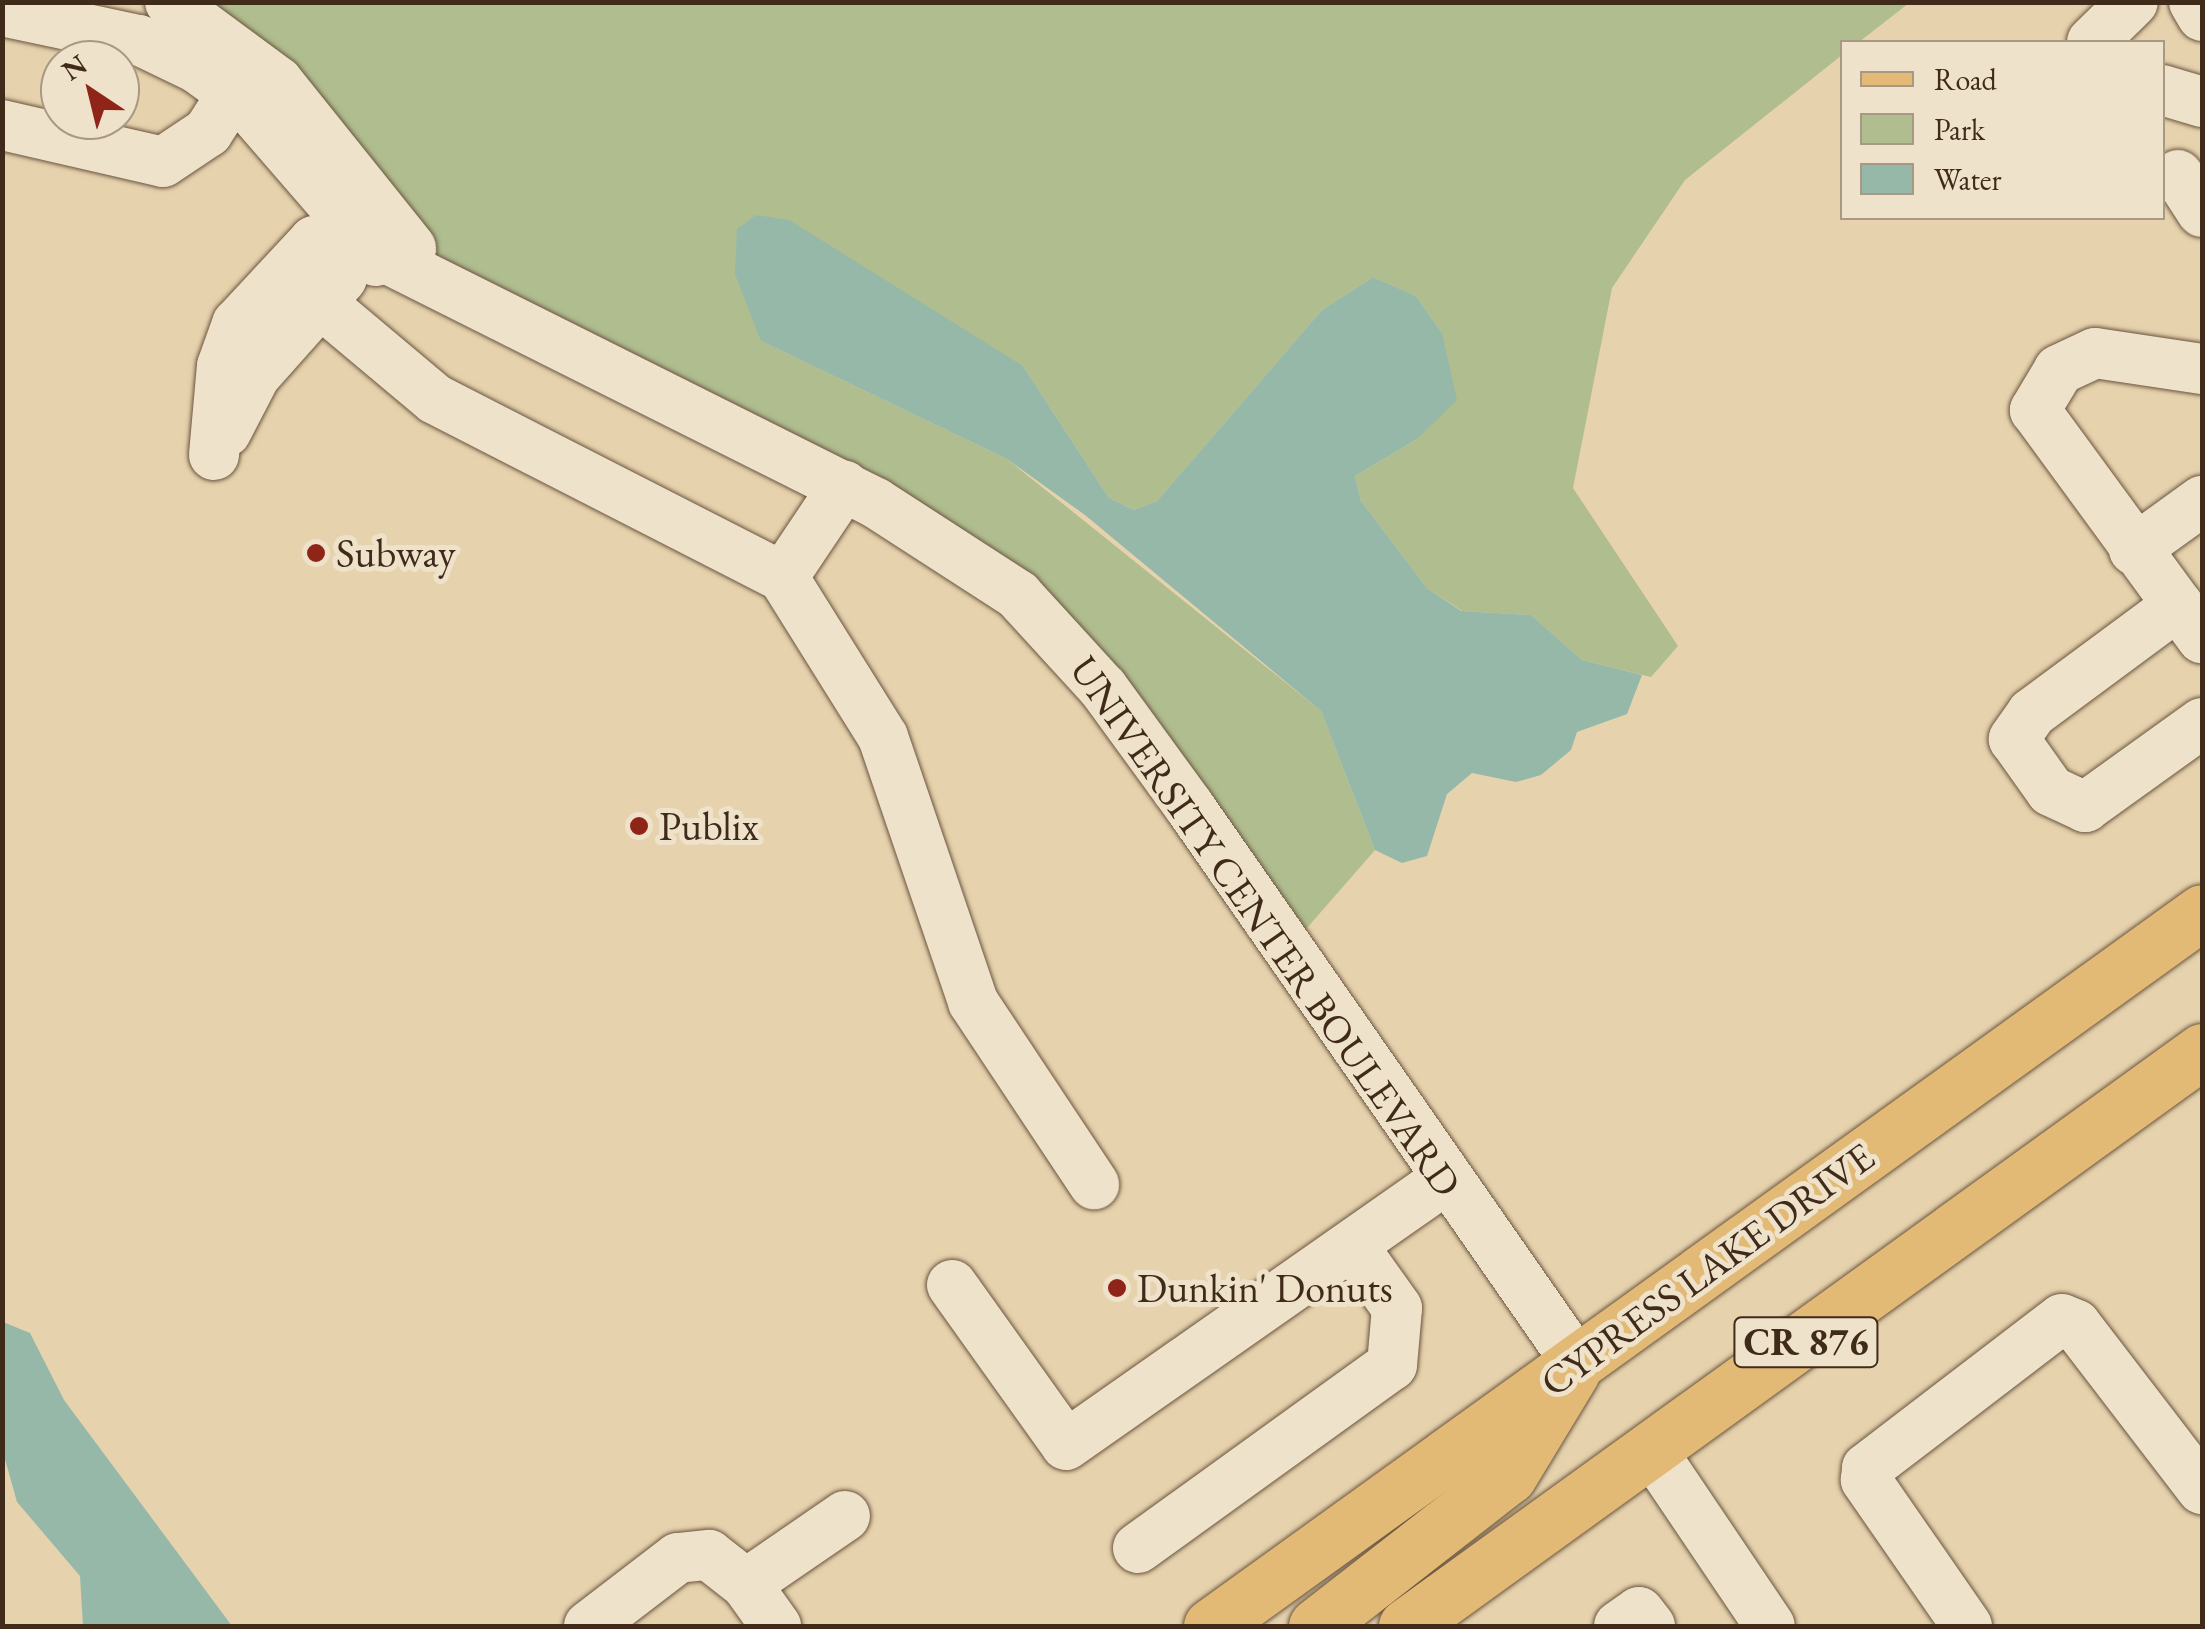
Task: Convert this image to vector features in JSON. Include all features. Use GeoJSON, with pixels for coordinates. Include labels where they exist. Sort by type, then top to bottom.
{"type":"FeatureCollection","features":[{"type":"Feature","properties":{"kind":"main road","name":"CYPRESS LAKE DRIVE"},"geometry":{"type":"LineString","coordinates":[[1211,1626],[2202,912]]}},
{"type":"Feature","properties":{"kind":"main road","name":"CR 876"},"geometry":{"type":"LineString","coordinates":[[1406,1626],[1654,1454],[2202,1051]]}},
{"type":"Feature","properties":{"kind":"main road"},"geometry":{"type":"LineString","coordinates":[[1316,1626],[1509,1476],[1576,1363]]}},
{"type":"Feature","properties":{"kind":"street","name":"UNIVERSITY CENTER BOULEVARD"},"geometry":{"type":"LineString","coordinates":[[170,2],[243,78],[374,252],[439,277],[844,486],[956,549],[1049,624],[1189,806],[1445,1180],[1576,1363]]}},
{"type":"Feature","properties":{"kind":"street"},"geometry":{"type":"LineString","coordinates":[[2094,40],[2134,2]]}},
{"type":"Feature","properties":{"kind":"street"},"geometry":{"type":"LineString","coordinates":[[2194,2],[2202,16]]}},
{"type":"Feature","properties":{"kind":"street","name":"UNIVERSITY CENTER BOULEVARD"},"geometry":{"type":"LineString","coordinates":[[2,12],[140,40],[243,78]]}},
{"type":"Feature","properties":{"kind":"street"},"geometry":{"type":"LineString","coordinates":[[2,125],[163,162],[208,132],[243,78]]}},
{"type":"Feature","properties":{"kind":"street"},"geometry":{"type":"LineString","coordinates":[[2165,91],[2202,102]]}},
{"type":"Feature","properties":{"kind":"street"},"geometry":{"type":"LineString","coordinates":[[359,257],[322,304],[255,376],[214,455],[222,366],[237,324],[314,241],[439,277]]}},
{"type":"Feature","properties":{"kind":"street"},"geometry":{"type":"LineString","coordinates":[[322,304],[435,399],[783,577],[883,737],[974,1002],[1094,1184]]}},
{"type":"Feature","properties":{"kind":"street"},"geometry":{"type":"LineString","coordinates":[[2202,370],[2095,353],[2038,393],[2034,410],[2190,622],[2032,713],[2014,739],[2050,791],[2085,807],[2202,722]]}},
{"type":"Feature","properties":{"kind":"street"},"geometry":{"type":"LineString","coordinates":[[783,577],[844,486]]}},
{"type":"Feature","properties":{"kind":"street"},"geometry":{"type":"LineString","coordinates":[[2134,550],[2202,501]]}},
{"type":"Feature","properties":{"kind":"street"},"geometry":{"type":"LineString","coordinates":[[952,1285],[1066,1445],[1445,1180]]}},
{"type":"Feature","properties":{"kind":"street"},"geometry":{"type":"LineString","coordinates":[[1138,1548],[1392,1365],[1397,1308],[1352,1245]]}},
{"type":"Feature","properties":{"kind":"street"},"geometry":{"type":"LineString","coordinates":[[1967,1626],[1866,1480],[1867,1468],[2062,1319],[2076,1325],[2202,1490]]}},
{"type":"Feature","properties":{"kind":"street"},"geometry":{"type":"LineString","coordinates":[[1654,1454],[1770,1626]]}},
{"type":"Feature","properties":{"kind":"street"},"geometry":{"type":"LineString","coordinates":[[746,1584],[845,1516]]}},
{"type":"Feature","properties":{"kind":"street"},"geometry":{"type":"LineString","coordinates":[[589,1626],[678,1558],[708,1555],[746,1584],[776,1626]]}},
{"type":"Feature","properties":{"kind":"street"},"geometry":{"type":"LineString","coordinates":[[1619,1626],[1639,1612],[1650,1626]]}},
{"type":"Feature","properties":{"kind":"green space"},"geometry":{"type":"Polygon","coordinates":[[[155,3],[1909,3],[1862,40],[1840,40],[1840,57],[1685,180],[1612,288],[1573,488],[1678,646],[1651,677],[1582,660],[1531,615],[1462,611],[1427,588],[1361,501],[1355,476],[1417,439],[1442,333],[1416,296],[1373,277],[1322,310],[1157,501],[1134,510],[1109,498],[1023,366],[761,341],[1007,459],[1321,711],[1375,850],[1286,952],[1029,582],[426,263],[155,3]]]}},
{"type":"Feature","properties":{"kind":"water"},"geometry":{"type":"Polygon","coordinates":[[[756,215],[789,220],[1023,366],[1109,498],[1134,510],[1157,501],[1322,310],[1373,277],[1416,296],[1442,333],[1457,400],[1417,439],[1355,476],[1361,501],[1427,588],[1461,611],[1531,615],[1582,660],[1642,675],[1627,714],[1577,732],[1571,750],[1541,775],[1516,782],[1472,773],[1447,794],[1427,856],[1402,863],[1375,850],[1321,711],[1085,515],[1007,459],[761,341],[735,274],[737,229],[756,215]]]}},
{"type":"Feature","properties":{"kind":"water"},"geometry":{"type":"Polygon","coordinates":[[[3,1322],[30,1333],[64,1400],[232,1626],[83,1626],[80,1576],[17,1502],[3,1452],[3,1322]]]}},
{"type":"Feature","properties":{"kind":"place","name":"Subway"},"geometry":{"type":"Point","coordinates":[316,553]}},
{"type":"Feature","properties":{"kind":"place","name":"Publix"},"geometry":{"type":"Point","coordinates":[639,826]}},
{"type":"Feature","properties":{"kind":"place","name":"Dunkin' Donuts"},"geometry":{"type":"Point","coordinates":[1117,1288]}}]}
